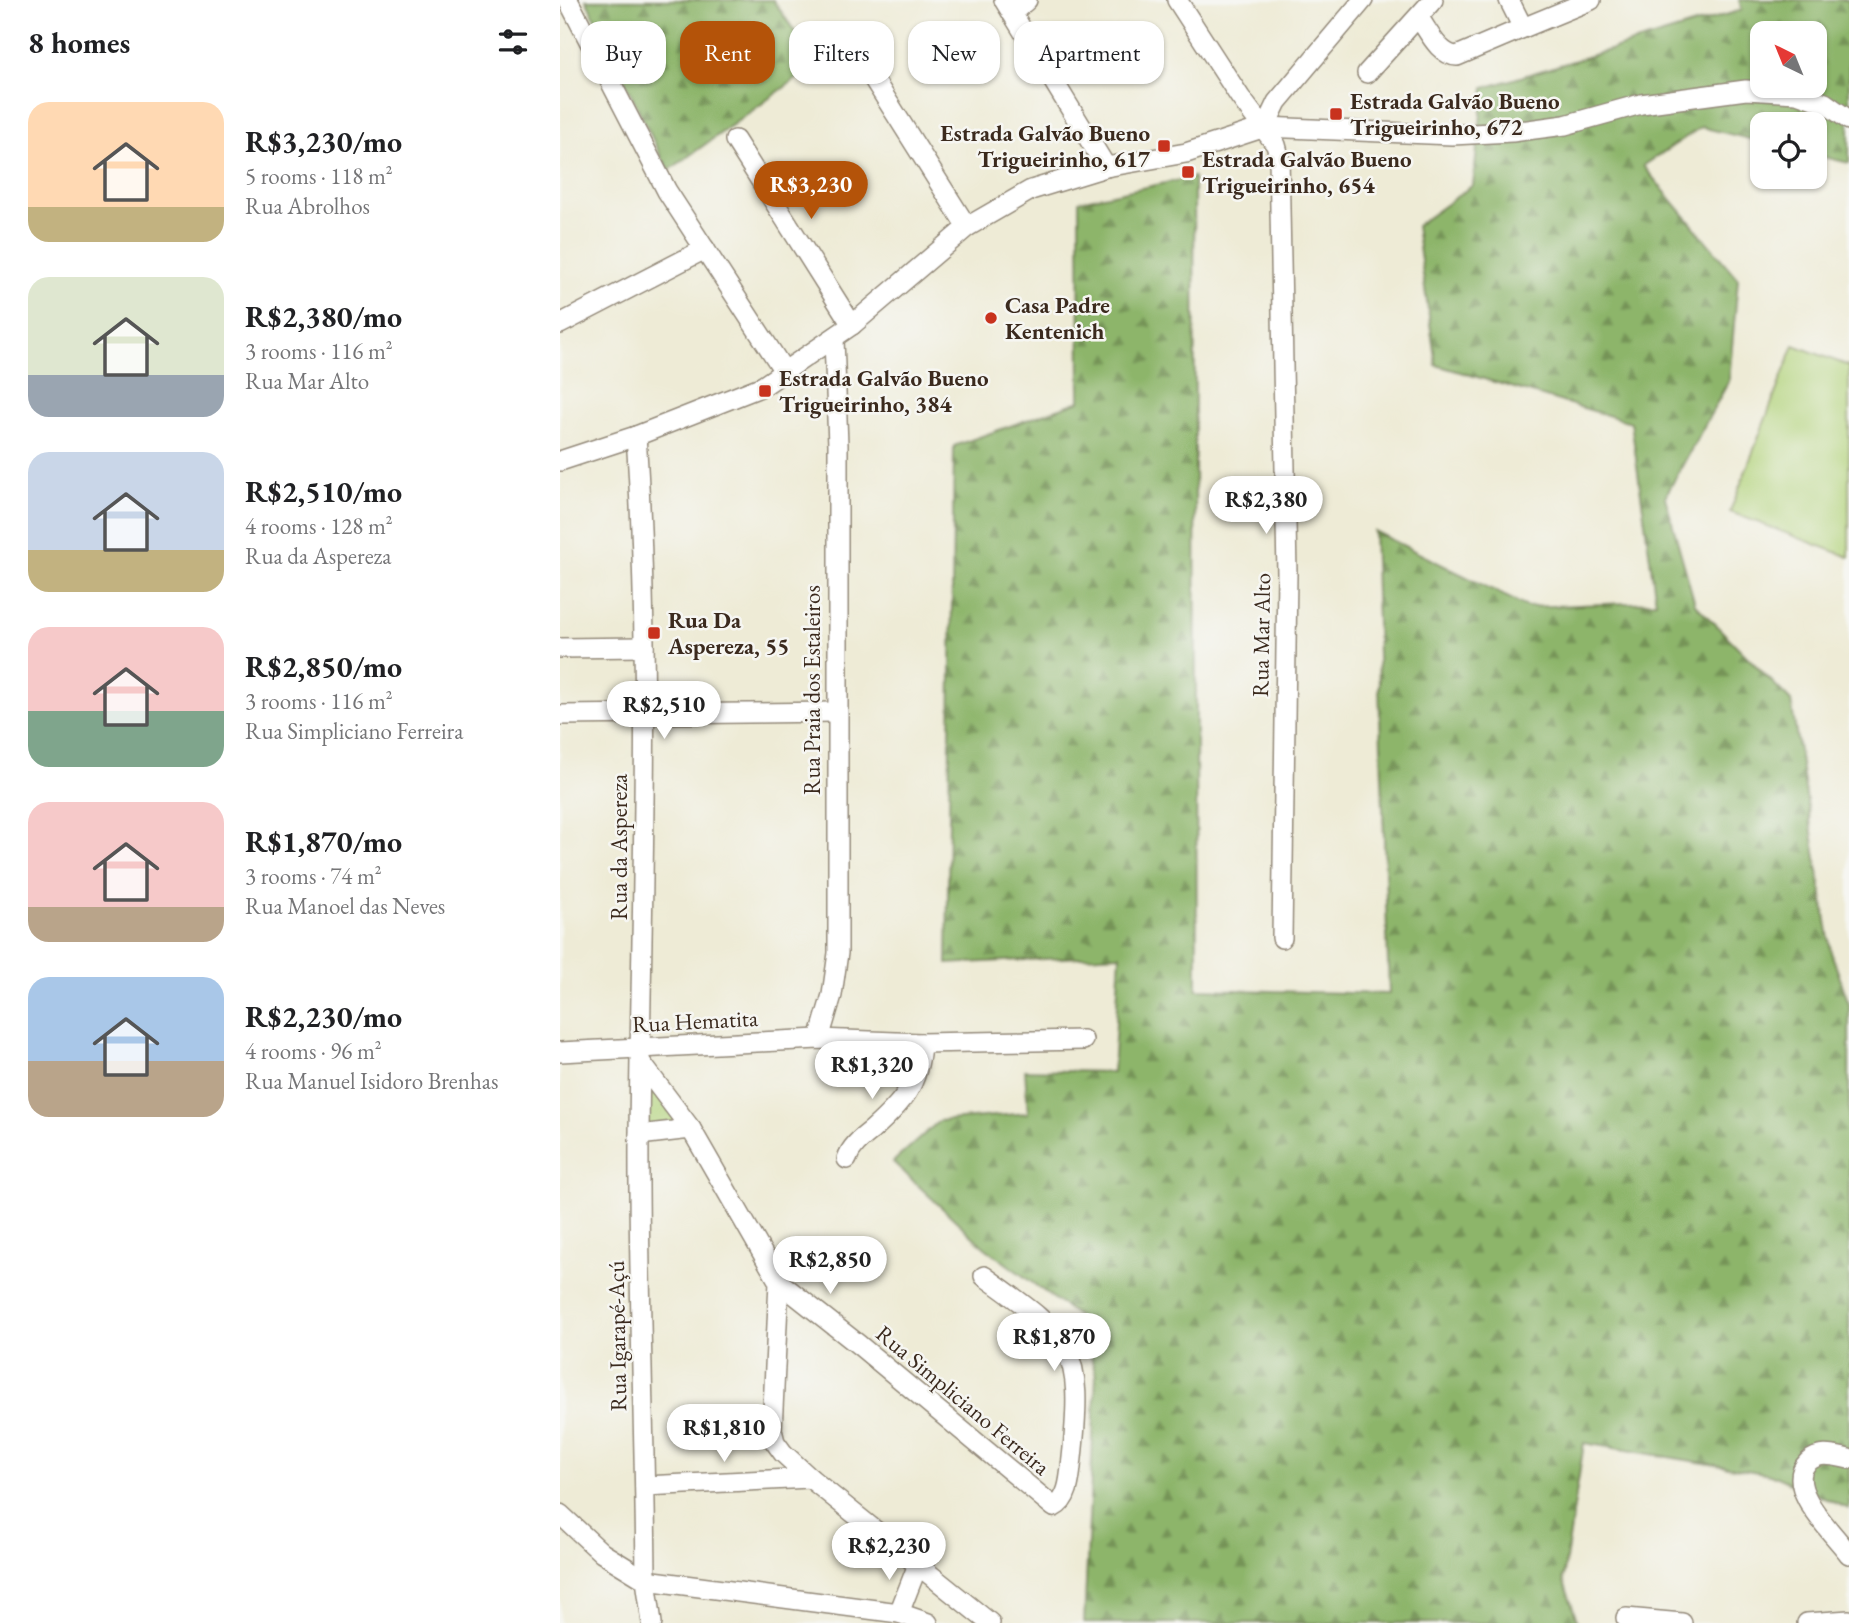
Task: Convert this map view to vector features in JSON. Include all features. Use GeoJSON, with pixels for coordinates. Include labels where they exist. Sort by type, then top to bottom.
{"type":"FeatureCollection","features":[{"type":"Feature","properties":{"kind":"street"},"geometry":{"type":"LineString","coordinates":[[568,0],[662,181],[786,374]]}},
{"type":"Feature","properties":{"kind":"street","name":"Rua Mar Alto"},"geometry":{"type":"LineString","coordinates":[[1177,0],[1240,97],[1276,145],[1279,170],[1287,573],[1282,938]]}},
{"type":"Feature","properties":{"kind":"street"},"geometry":{"type":"LineString","coordinates":[[1265,127],[1277,102],[1363,0]]}},
{"type":"Feature","properties":{"kind":"street"},"geometry":{"type":"LineString","coordinates":[[1367,73],[1433,0]]}},
{"type":"Feature","properties":{"kind":"street"},"geometry":{"type":"LineString","coordinates":[[1509,0],[1523,28]]}},
{"type":"Feature","properties":{"kind":"street"},"geometry":{"type":"LineString","coordinates":[[1419,18],[1443,52],[1457,56],[1587,1]]}},
{"type":"Feature","properties":{"kind":"street"},"geometry":{"type":"LineString","coordinates":[[1014,4],[1106,167]]}},
{"type":"Feature","properties":{"kind":"street"},"geometry":{"type":"LineString","coordinates":[[877,84],[968,228]]}},
{"type":"Feature","properties":{"kind":"street"},"geometry":{"type":"LineString","coordinates":[[560,461],[731,400],[786,374],[852,325],[968,228],[1031,190],[1106,167],[1186,153],[1265,127],[1452,135],[1512,132],[1565,125],[1641,104],[1746,90],[1797,93],[1825,103],[1849,120]]}},
{"type":"Feature","properties":{"kind":"street"},"geometry":{"type":"LineString","coordinates":[[735,139],[852,325]]}},
{"type":"Feature","properties":{"kind":"street"},"geometry":{"type":"LineString","coordinates":[[560,324],[705,249]]}},
{"type":"Feature","properties":{"kind":"street","name":"Rua Praia dos Estaleiros"},"geometry":{"type":"LineString","coordinates":[[819,1039],[832,996],[838,953],[838,445],[834,339]]}},
{"type":"Feature","properties":{"kind":"street","name":"Rua da Aspereza"},"geometry":{"type":"LineString","coordinates":[[636,436],[643,536],[643,1056]]}},
{"type":"Feature","properties":{"kind":"street"},"geometry":{"type":"LineString","coordinates":[[560,648],[644,647]]}},
{"type":"Feature","properties":{"kind":"street"},"geometry":{"type":"LineString","coordinates":[[560,715],[836,712]]}},
{"type":"Feature","properties":{"kind":"street","name":"Rua Hematita"},"geometry":{"type":"LineString","coordinates":[[560,1052],[643,1056],[819,1039],[920,1043],[1083,1040]]}},
{"type":"Feature","properties":{"kind":"street"},"geometry":{"type":"LineString","coordinates":[[847,1158],[856,1144],[909,1091],[919,1069],[920,1043]]}},
{"type":"Feature","properties":{"kind":"street","name":"Rua Simpliciano Ferreira"},"geometry":{"type":"LineString","coordinates":[[643,1056],[691,1129],[779,1282],[1054,1507],[1060,1504],[1069,1480],[1077,1408],[1073,1365],[1063,1341],[1049,1325],[984,1276]]}},
{"type":"Feature","properties":{"kind":"street","name":"Rua Igarapé-Açú"},"geometry":{"type":"LineString","coordinates":[[643,1056],[639,1135],[646,1580],[652,1623]]}},
{"type":"Feature","properties":{"kind":"street"},"geometry":{"type":"LineString","coordinates":[[639,1135],[691,1129]]}},
{"type":"Feature","properties":{"kind":"street"},"geometry":{"type":"LineString","coordinates":[[779,1282],[772,1430],[775,1442],[810,1478],[917,1567],[990,1623]]}},
{"type":"Feature","properties":{"kind":"street"},"geometry":{"type":"LineString","coordinates":[[1849,1459],[1827,1454],[1814,1457],[1802,1468],[1799,1484],[1849,1554]]}},
{"type":"Feature","properties":{"kind":"street"},"geometry":{"type":"LineString","coordinates":[[645,1486],[779,1482],[810,1478]]}},
{"type":"Feature","properties":{"kind":"street"},"geometry":{"type":"LineString","coordinates":[[560,1514],[602,1553],[646,1580],[899,1612],[928,1623]]}},
{"type":"Feature","properties":{"kind":"street"},"geometry":{"type":"LineString","coordinates":[[899,1612],[917,1567]]}},
{"type":"Feature","properties":{"kind":"street"},"geometry":{"type":"LineString","coordinates":[[1626,1618],[1682,1623]]}},
{"type":"Feature","properties":{"kind":"street"},"geometry":{"type":"LineString","coordinates":[[1807,1623],[1849,1620]]}},
{"type":"Feature","properties":{"kind":"green space"},"geometry":{"type":"Polygon","coordinates":[[[586,0],[773,0],[789,23],[789,84],[668,171],[626,84],[666,84],[666,21],[596,21],[586,0]]]}},
{"type":"Feature","properties":{"kind":"green space"},"geometry":{"type":"Polygon","coordinates":[[[1739,0],[1849,0],[1849,163],[1827,158],[1827,112],[1750,112],[1750,139],[1701,127],[1643,166],[1738,279],[1729,381],[1665,497],[1695,604],[1791,701],[1831,952],[1849,1004],[1849,1509],[1770,1474],[1584,1443],[1563,1579],[1578,1623],[1084,1623],[1096,1375],[1080,1318],[984,1247],[893,1162],[939,1121],[1028,1113],[1025,1070],[1113,1072],[1120,955],[947,964],[954,446],[1080,401],[1079,201],[1194,177],[1197,989],[1389,994],[1374,531],[1527,607],[1656,602],[1631,422],[1436,365],[1416,226],[1473,185],[1484,88],[1742,10],[1739,0]]]}},
{"type":"Feature","properties":{"kind":"green space"},"geometry":{"type":"Polygon","coordinates":[[[1794,345],[1849,366],[1849,557],[1730,512],[1794,345]]]}},
{"type":"Feature","properties":{"kind":"green space"},"geometry":{"type":"Polygon","coordinates":[[[642,1064],[691,1129],[639,1135],[642,1064]]]}},
{"type":"Feature","properties":{"kind":"place","name":"Estrada Galvão Bueno Trigueirinho, 672"},"geometry":{"type":"Point","coordinates":[1336,114]}},
{"type":"Feature","properties":{"kind":"place","name":"Estrada Galvão Bueno Trigueirinho, 617"},"geometry":{"type":"Point","coordinates":[1164,146]}},
{"type":"Feature","properties":{"kind":"place","name":"Estrada Galvão Bueno Trigueirinho, 654"},"geometry":{"type":"Point","coordinates":[1188,172]}},
{"type":"Feature","properties":{"kind":"place","name":"Casa Padre Kentenich"},"geometry":{"type":"Point","coordinates":[991,318]}},
{"type":"Feature","properties":{"kind":"place","name":"Estrada Galvão Bueno Trigueirinho, 384"},"geometry":{"type":"Point","coordinates":[765,391]}},
{"type":"Feature","properties":{"kind":"place","name":"Rua Da Aspereza, 55"},"geometry":{"type":"Point","coordinates":[654,633]}}]}
